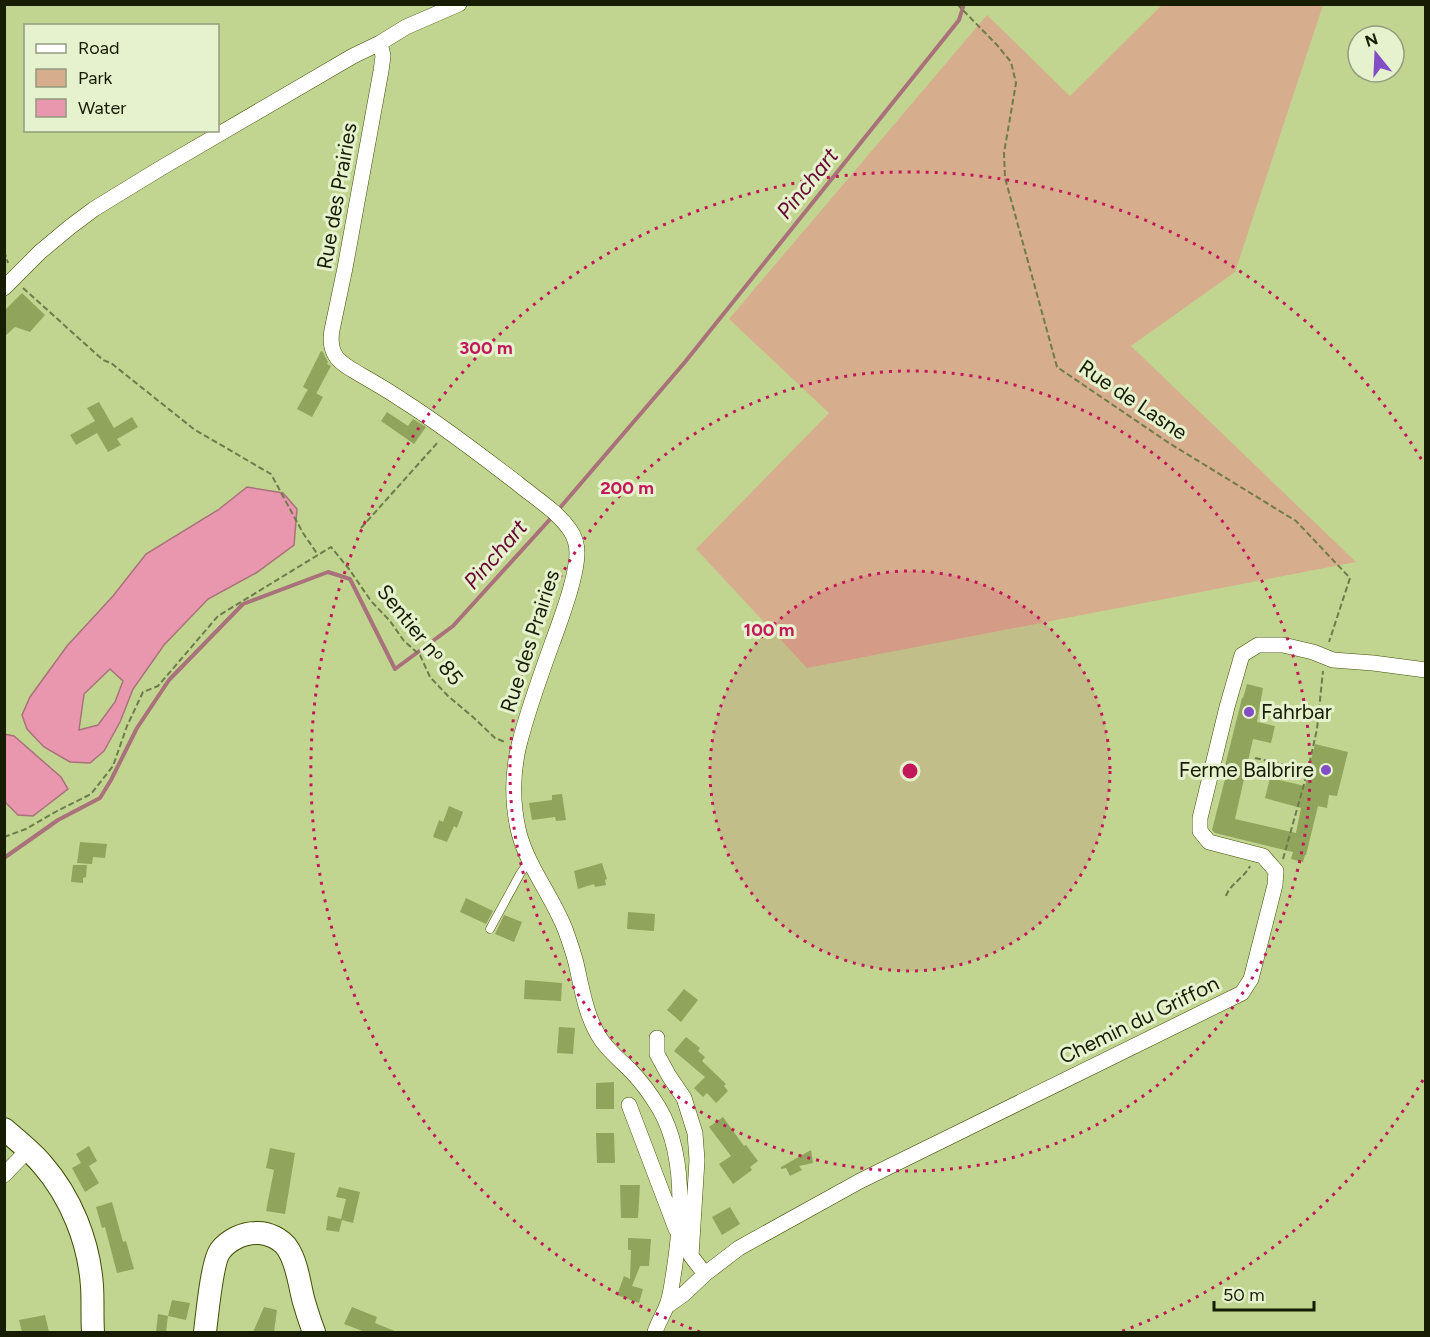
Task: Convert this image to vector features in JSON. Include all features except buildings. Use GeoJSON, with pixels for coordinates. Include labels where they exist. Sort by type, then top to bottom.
{"type":"FeatureCollection","features":[{"type":"Feature","properties":{"kind":"main road"},"geometry":{"type":"LineString","coordinates":[[4,1129],[42,1164],[57,1183],[76,1218],[89,1263],[93,1332]]}},
{"type":"Feature","properties":{"kind":"main road"},"geometry":{"type":"LineString","coordinates":[[205,1332],[219,1252],[231,1241],[245,1234],[258,1232],[270,1235],[286,1246],[294,1261],[314,1332]]}},
{"type":"Feature","properties":{"kind":"street"},"geometry":{"type":"LineString","coordinates":[[9,284],[40,252],[94,209],[353,56],[406,27],[459,4]]}},
{"type":"Feature","properties":{"kind":"street","name":"Rue des Prairies"},"geometry":{"type":"LineString","coordinates":[[380,43],[383,56],[381,71],[330,340],[335,356],[346,366],[448,430],[553,512],[574,538],[577,552],[576,564],[569,591],[518,747],[513,782],[514,804],[519,833],[530,861],[564,927],[576,961],[586,1005],[596,1030],[602,1041],[642,1084],[666,1120],[671,1135],[677,1164],[680,1200],[678,1236],[670,1293],[655,1332]]}},
{"type":"Feature","properties":{"kind":"street"},"geometry":{"type":"LineString","coordinates":[[1276,871],[1263,856],[1209,842],[1200,831],[1200,818],[1242,655],[1258,645],[1283,645],[1313,652],[1333,660],[1425,670]]}},
{"type":"Feature","properties":{"kind":"street","name":"Chemin du Griffon"},"geometry":{"type":"LineString","coordinates":[[666,1306],[684,1294],[705,1274],[739,1248],[860,1181],[1242,993],[1251,979],[1275,885],[1276,871]]}},
{"type":"Feature","properties":{"kind":"street"},"geometry":{"type":"LineString","coordinates":[[657,1038],[657,1054],[684,1098],[695,1133],[697,1160],[692,1256],[705,1274]]}},
{"type":"Feature","properties":{"kind":"street"},"geometry":{"type":"LineString","coordinates":[[629,1105],[678,1236]]}},
{"type":"Feature","properties":{"kind":"street"},"geometry":{"type":"LineString","coordinates":[[4,1174],[28,1150]]}},
{"type":"Feature","properties":{"kind":"lane"},"geometry":{"type":"LineString","coordinates":[[490,928],[520,874],[530,861]]}},
{"type":"Feature","properties":{"kind":"path","name":"Rue de Lasne"},"geometry":{"type":"LineString","coordinates":[[958,6],[1011,62],[1016,83],[1004,153],[1005,178],[1057,367],[1169,443],[1296,521],[1350,578],[1324,657]]}},
{"type":"Feature","properties":{"kind":"path"},"geometry":{"type":"LineString","coordinates":[[4,837],[26,829],[91,794],[113,766],[127,726],[143,692],[159,686],[218,616],[318,555],[303,533],[271,474],[195,430],[111,363],[102,360],[9,284]]}},
{"type":"Feature","properties":{"kind":"path"},"geometry":{"type":"LineString","coordinates":[[361,528],[448,430]]}},
{"type":"Feature","properties":{"kind":"path","name":"Sentier nᵒ 85"},"geometry":{"type":"LineString","coordinates":[[318,555],[331,547],[371,601],[390,621],[404,641],[420,655],[430,676],[448,696],[495,738],[518,747]]}},
{"type":"Feature","properties":{"kind":"path"},"geometry":{"type":"LineString","coordinates":[[1276,871],[1284,858],[1308,770],[1317,729],[1324,657]]}},
{"type":"Feature","properties":{"kind":"path"},"geometry":{"type":"LineString","coordinates":[[1255,758],[1308,770]]}},
{"type":"Feature","properties":{"kind":"path"},"geometry":{"type":"LineString","coordinates":[[1226,896],[1227,891],[1246,874],[1253,854]]}},
{"type":"Feature","properties":{"kind":"green space"},"geometry":{"type":"Polygon","coordinates":[[[1162,5],[1323,5],[1235,272],[1131,346],[1356,562],[807,668],[696,549],[829,413],[729,319],[987,15],[1070,96],[1162,5]]]}},
{"type":"Feature","properties":{"kind":"water"},"geometry":{"type":"Polygon","coordinates":[[[247,487],[283,493],[297,509],[294,545],[256,573],[208,599],[164,645],[133,689],[120,722],[104,751],[90,763],[70,762],[44,747],[27,729],[22,715],[30,697],[67,646],[113,596],[146,554],[218,510],[247,487]],[[110,669],[84,694],[79,730],[98,725],[115,702],[123,681],[110,669]]]}},
{"type":"Feature","properties":{"kind":"water"},"geometry":{"type":"Polygon","coordinates":[[[4,734],[14,736],[61,777],[68,789],[33,816],[18,815],[5,802],[4,734]]]}},
{"type":"Feature","properties":{"kind":"waterway","name":"Pinchart"},"geometry":{"type":"LineString","coordinates":[[558,510],[685,362],[959,20],[964,4]]}},
{"type":"Feature","properties":{"kind":"waterway","name":"Pinchart"},"geometry":{"type":"LineString","coordinates":[[4,858],[58,820],[100,798],[137,728],[169,680],[243,604],[328,572],[350,579],[395,669],[453,626],[553,516]]}},
{"type":"Feature","properties":{"kind":"place","name":"Fahrbar"},"geometry":{"type":"Point","coordinates":[1249,712]}},
{"type":"Feature","properties":{"kind":"place","name":"Ferme Balbrire"},"geometry":{"type":"Point","coordinates":[1326,770]}}]}
